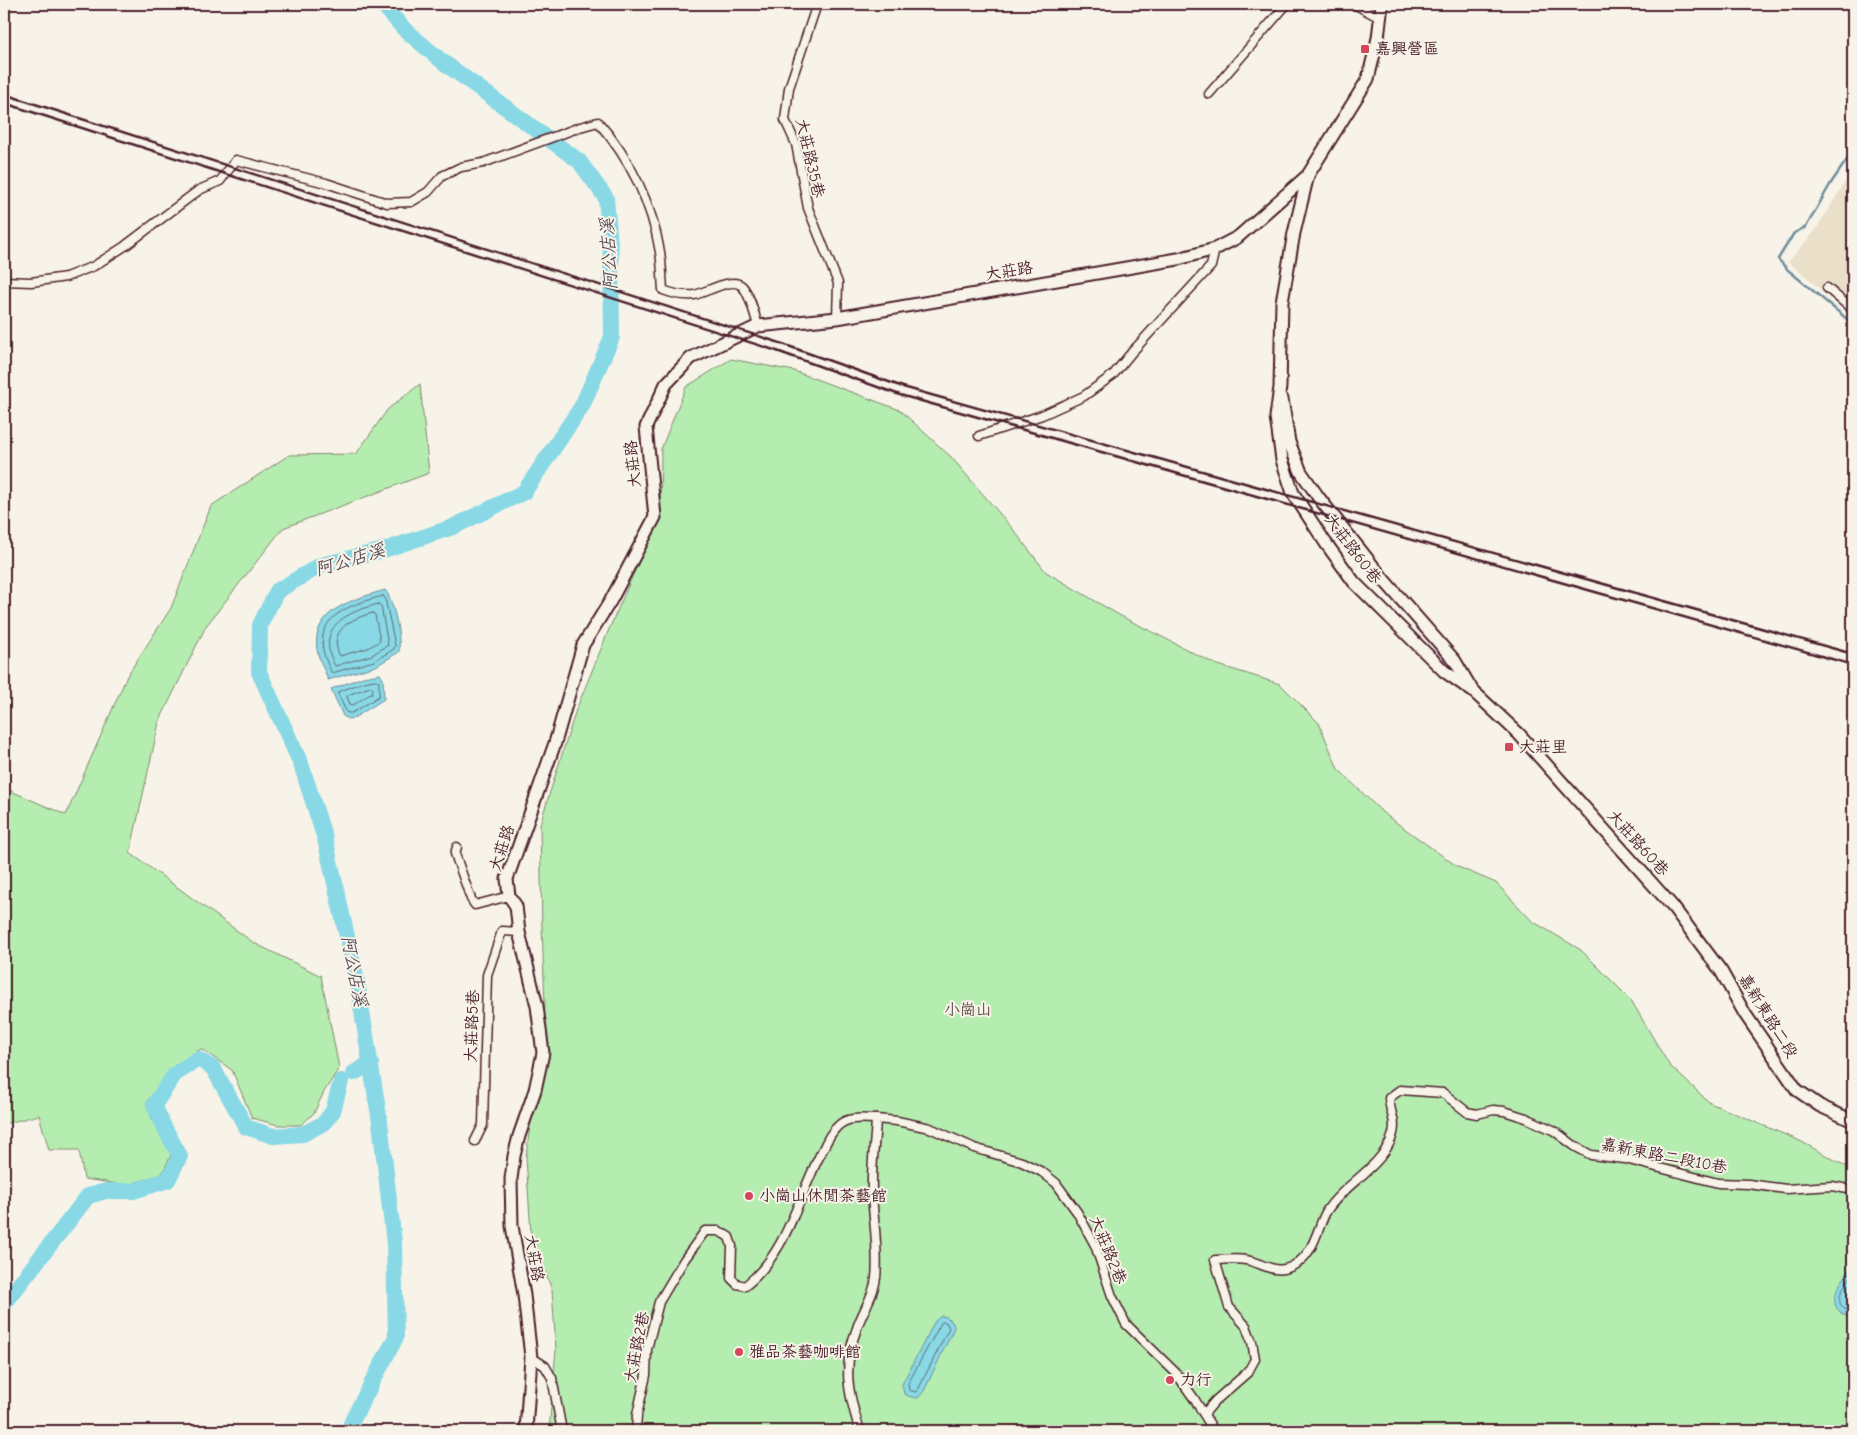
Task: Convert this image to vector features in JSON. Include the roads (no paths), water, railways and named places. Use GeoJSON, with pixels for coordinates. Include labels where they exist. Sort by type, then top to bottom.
{"type":"FeatureCollection","features":[{"type":"Feature","properties":{"kind":"street","name":"大莊路35巷"},"geometry":{"type":"LineString","coordinates":[[817,4],[788,88],[785,120],[796,144],[808,208],[838,283],[837,318]]}},
{"type":"Feature","properties":{"kind":"street"},"geometry":{"type":"LineString","coordinates":[[1209,94],[1287,4]]}},
{"type":"Feature","properties":{"kind":"street"},"geometry":{"type":"LineString","coordinates":[[1354,4],[1380,18]]}},
{"type":"Feature","properties":{"kind":"street","name":"大莊路"},"geometry":{"type":"LineString","coordinates":[[526,1431],[531,1357],[524,1295],[512,1226],[512,1179],[514,1156],[535,1090],[543,1053],[537,1006],[519,932],[516,906],[509,896],[507,879],[555,742],[583,646],[611,600],[655,517],[646,427],[666,384],[691,358],[758,326],[837,318],[1178,259],[1215,249],[1238,237],[1308,175],[1368,79],[1382,4]]}},
{"type":"Feature","properties":{"kind":"street"},"geometry":{"type":"LineString","coordinates":[[4,280],[31,282],[66,277],[94,266],[125,246],[199,190],[220,181],[236,160],[326,183],[386,203],[411,202],[428,192],[442,176],[460,167],[483,163],[598,122],[612,138],[633,170],[649,210],[660,252],[663,290],[673,294],[694,294],[736,282],[742,285],[745,290],[758,326]]}},
{"type":"Feature","properties":{"kind":"street","name":"大莊路60巷"},"geometry":{"type":"LineString","coordinates":[[1308,175],[1294,234],[1282,302],[1280,387],[1276,417],[1282,460],[1293,493],[1354,582],[1444,671],[1474,692],[1519,734],[1673,907]]}},
{"type":"Feature","properties":{"kind":"street"},"geometry":{"type":"LineString","coordinates":[[979,436],[1042,415],[1084,396],[1113,375],[1212,266],[1215,249]]}},
{"type":"Feature","properties":{"kind":"street"},"geometry":{"type":"LineString","coordinates":[[1827,288],[1853,310]]}},
{"type":"Feature","properties":{"kind":"street","name":"大莊路60巷"},"geometry":{"type":"LineString","coordinates":[[1280,387],[1289,442],[1301,472],[1319,498],[1384,580],[1455,661],[1474,692]]}},
{"type":"Feature","properties":{"kind":"street"},"geometry":{"type":"LineString","coordinates":[[457,847],[455,854],[471,899],[475,905],[509,896]]}},
{"type":"Feature","properties":{"kind":"street","name":"嘉新東路二段"},"geometry":{"type":"LineString","coordinates":[[1673,907],[1721,971],[1745,1014],[1797,1090],[1820,1106],[1853,1121]]}},
{"type":"Feature","properties":{"kind":"street","name":"大莊路5巷"},"geometry":{"type":"LineString","coordinates":[[475,1141],[483,1125],[487,975],[502,931],[519,932]]}},
{"type":"Feature","properties":{"kind":"street","name":"嘉新東路二段10巷"},"geometry":{"type":"LineString","coordinates":[[1204,1414],[1215,1401],[1248,1372],[1255,1359],[1252,1342],[1246,1326],[1229,1307],[1215,1260],[1246,1260],[1278,1270],[1296,1265],[1305,1256],[1316,1238],[1326,1213],[1337,1198],[1372,1167],[1390,1142],[1395,1122],[1389,1106],[1389,1098],[1400,1090],[1443,1094],[1467,1112],[1477,1114],[1498,1111],[1526,1118],[1553,1130],[1576,1148],[1591,1155],[1625,1159],[1718,1183],[1748,1184],[1786,1189],[1832,1186],[1853,1190]]}},
{"type":"Feature","properties":{"kind":"street","name":"大莊路2巷"},"geometry":{"type":"LineString","coordinates":[[636,1431],[637,1415],[646,1375],[647,1349],[659,1302],[684,1260],[705,1232],[719,1232],[729,1237],[732,1246],[730,1278],[737,1284],[746,1286],[764,1267],[792,1223],[813,1170],[830,1136],[840,1124],[855,1118],[897,1121],[930,1128],[974,1148],[1022,1162],[1042,1172],[1056,1183],[1077,1212],[1095,1245],[1112,1296],[1126,1324],[1176,1373],[1214,1431]]}},
{"type":"Feature","properties":{"kind":"street"},"geometry":{"type":"LineString","coordinates":[[860,1431],[852,1406],[848,1384],[848,1361],[857,1328],[876,1280],[877,1246],[873,1216],[872,1171],[876,1119]]}},
{"type":"Feature","properties":{"kind":"street"},"geometry":{"type":"LineString","coordinates":[[531,1357],[545,1366],[552,1378],[562,1431]]}},
{"type":"Feature","properties":{"kind":"water"},"geometry":{"type":"Polygon","coordinates":[[[385,590],[391,602],[396,620],[399,652],[376,666],[328,680],[317,650],[317,636],[321,625],[328,615],[338,608],[361,597],[385,590]]]}},
{"type":"Feature","properties":{"kind":"water"},"geometry":{"type":"Polygon","coordinates":[[[380,674],[383,679],[384,699],[354,718],[348,719],[343,716],[331,689],[363,677],[380,674]]]}},
{"type":"Feature","properties":{"kind":"water"},"geometry":{"type":"Polygon","coordinates":[[[1853,1266],[1853,1319],[1837,1309],[1835,1295],[1842,1280],[1853,1266]]]}},
{"type":"Feature","properties":{"kind":"water"},"geometry":{"type":"Polygon","coordinates":[[[941,1316],[947,1317],[953,1323],[954,1328],[924,1391],[918,1398],[911,1397],[904,1394],[902,1384],[935,1321],[941,1316]]]}},
{"type":"Feature","properties":{"kind":"waterway","name":"阿公店溪"},"geometry":{"type":"LineString","coordinates":[[348,1431],[396,1337],[394,1243],[380,1122],[357,981],[325,839],[301,764],[259,672],[260,625],[277,591],[321,565],[384,550],[453,527],[524,492],[582,406],[612,337],[611,257],[606,198],[579,161],[443,62],[404,29],[382,4]]}},
{"type":"Feature","properties":{"kind":"waterway"},"geometry":{"type":"LineString","coordinates":[[1853,151],[1831,183],[1806,227],[1794,233],[1778,259],[1788,270],[1853,324]]}},
{"type":"Feature","properties":{"kind":"waterway"},"geometry":{"type":"LineString","coordinates":[[4,1304],[88,1196],[106,1191],[133,1191],[168,1180],[180,1156],[154,1105],[175,1074],[198,1059],[213,1068],[246,1127],[273,1136],[303,1134],[324,1123],[333,1111],[341,1081]]}},
{"type":"Feature","properties":{"kind":"waterway"},"geometry":{"type":"LineString","coordinates":[[354,1073],[371,1063]]}},
{"type":"Feature","properties":{"kind":"railway"},"geometry":{"type":"LineString","coordinates":[[4,94],[777,342],[903,387],[1853,654]]}},
{"type":"Feature","properties":{"kind":"railway"},"geometry":{"type":"LineString","coordinates":[[4,103],[774,350],[900,395],[1853,665]]}},
{"type":"Feature","properties":{"kind":"place","name":"嘉興營區"},"geometry":{"type":"Point","coordinates":[1365,49]}},
{"type":"Feature","properties":{"kind":"place","name":"大莊里"},"geometry":{"type":"Point","coordinates":[1509,747]}},
{"type":"Feature","properties":{"kind":"place","name":"小崗山休閒茶藝館"},"geometry":{"type":"Point","coordinates":[749,1196]}},
{"type":"Feature","properties":{"kind":"place","name":"雅品茶藝咖啡館"},"geometry":{"type":"Point","coordinates":[739,1352]}},
{"type":"Feature","properties":{"kind":"place","name":"力行"},"geometry":{"type":"Point","coordinates":[1170,1380]}},
{"type":"Feature","properties":{"kind":"park label","name":"小崗山"},"geometry":{"type":"Point","coordinates":[968,1010]}}]}
